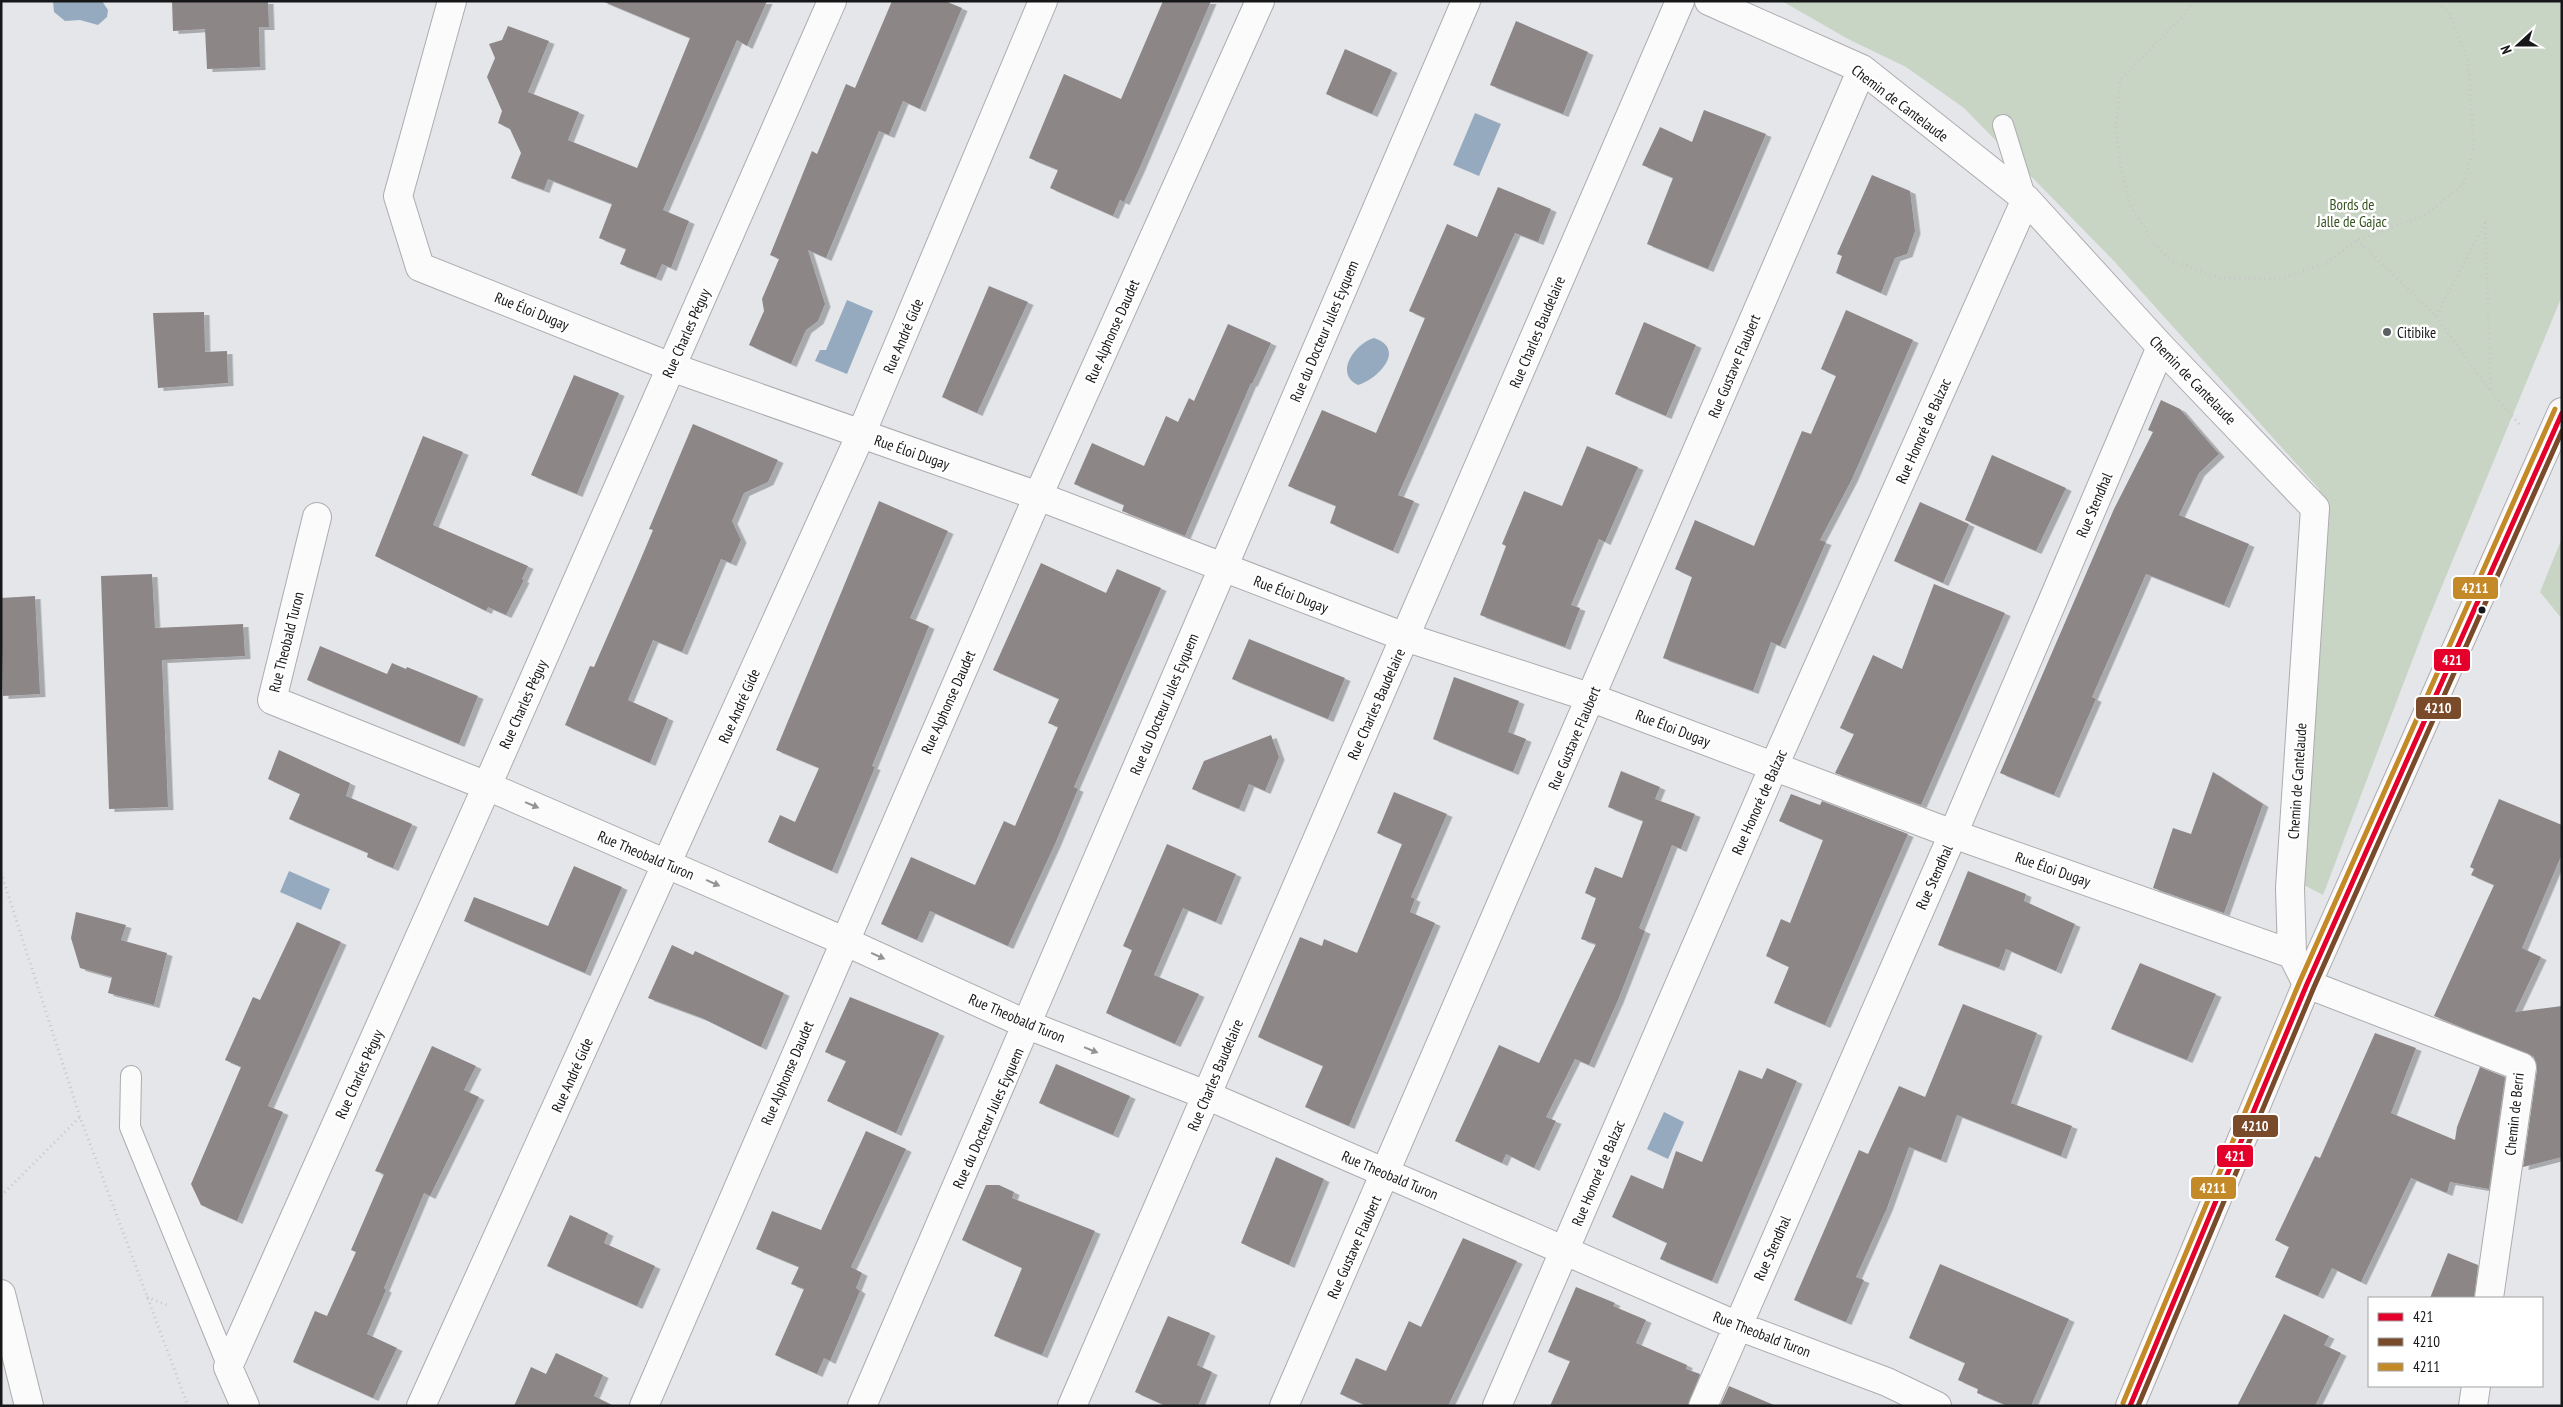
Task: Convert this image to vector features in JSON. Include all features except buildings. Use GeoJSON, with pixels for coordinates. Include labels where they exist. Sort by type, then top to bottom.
{"type":"FeatureCollection","features":[{"type":"Feature","properties":{"kind":"main road"},"geometry":{"type":"LineString","coordinates":[[2130,1406],[2307,984],[2562,412]]}},
{"type":"Feature","properties":{"kind":"street","name":"Rue Éloi Dugay"},"geometry":{"type":"LineString","coordinates":[[452,1],[398,196],[420,267],[671,367],[1038,496],[1406,637],[1592,698],[1953,834],[2292,954]]}},
{"type":"Feature","properties":{"kind":"street","name":"Rue Charles Péguy"},"geometry":{"type":"LineString","coordinates":[[228,1366],[487,786],[832,1]]}},
{"type":"Feature","properties":{"kind":"street","name":"Rue André Gide"},"geometry":{"type":"LineString","coordinates":[[421,1406],[668,864],[861,434],[1043,1]]}},
{"type":"Feature","properties":{"kind":"street","name":"Rue Alphonse Daudet"},"geometry":{"type":"LineString","coordinates":[[644,1406],[1038,496],[1260,1]]}},
{"type":"Feature","properties":{"kind":"street","name":"Rue du Docteur Jules Eyquem"},"geometry":{"type":"LineString","coordinates":[[862,1406],[1028,1025],[1466,1]]}},
{"type":"Feature","properties":{"kind":"street","name":"Rue Charles Baudelaire"},"geometry":{"type":"LineString","coordinates":[[1072,1406],[1680,1]]}},
{"type":"Feature","properties":{"kind":"street","name":"Chemin de Cantelaude"},"geometry":{"type":"LineString","coordinates":[[1709,1],[1862,69],[2026,199],[2161,347],[2315,508],[2290,888],[2292,954]]}},
{"type":"Feature","properties":{"kind":"street","name":"Rue Gustave Flaubert"},"geometry":{"type":"LineString","coordinates":[[1284,1406],[1592,698],[1862,69]]}},
{"type":"Feature","properties":{"kind":"street","name":"Rue Honoré de Balzac"},"geometry":{"type":"LineString","coordinates":[[1497,1406],[1774,766],[2026,199]]}},
{"type":"Feature","properties":{"kind":"street","name":"Rue Stendhal"},"geometry":{"type":"LineString","coordinates":[[1703,1406],[1953,834],[2161,347]]}},
{"type":"Feature","properties":{"kind":"street","name":"Rue Theobald Turon"},"geometry":{"type":"LineString","coordinates":[[317,517],[272,700],[487,786],[844,941],[1028,1025],[1206,1095],[1738,1326],[1887,1382],[1937,1406]]}},
{"type":"Feature","properties":{"kind":"street"},"geometry":{"type":"LineString","coordinates":[[2292,954],[2307,984]]}},
{"type":"Feature","properties":{"kind":"street","name":"Chemin de Berri"},"geometry":{"type":"LineString","coordinates":[[2307,984],[2522,1067],[2489,1297]]}},
{"type":"Feature","properties":{"kind":"street"},"geometry":{"type":"LineString","coordinates":[[1,1294],[29,1406]]}},
{"type":"Feature","properties":{"kind":"street"},"geometry":{"type":"LineString","coordinates":[[228,1366],[245,1406]]}},
{"type":"Feature","properties":{"kind":"street"},"geometry":{"type":"LineString","coordinates":[[2473,1406],[2476,1387]]}},
{"type":"Feature","properties":{"kind":"lane"},"geometry":{"type":"LineString","coordinates":[[2003,125],[2026,199]]}},
{"type":"Feature","properties":{"kind":"lane"},"geometry":{"type":"LineString","coordinates":[[131,1076],[130,1127],[228,1366]]}},
{"type":"Feature","properties":{"kind":"path"},"geometry":{"type":"LineString","coordinates":[[2193,1],[2183,16],[2120,80],[2116,127],[2120,162],[2130,205],[2155,245],[2171,260],[2220,278],[2280,279],[2326,263],[2357,240],[2427,214],[2464,183],[2474,147],[2468,61],[2450,14],[2437,1]]}},
{"type":"Feature","properties":{"kind":"path"},"geometry":{"type":"LineString","coordinates":[[2436,316],[2485,223],[2491,392]]}},
{"type":"Feature","properties":{"kind":"path"},"geometry":{"type":"LineString","coordinates":[[2357,240],[2436,316],[2491,392],[2519,424],[2546,447]]}},
{"type":"Feature","properties":{"kind":"path"},"geometry":{"type":"LineString","coordinates":[[1,873],[80,1117],[188,1406]]}},
{"type":"Feature","properties":{"kind":"path"},"geometry":{"type":"LineString","coordinates":[[1,1196],[80,1117]]}},
{"type":"Feature","properties":{"kind":"green space","name":"Bords de Jalle de Gajac"},"geometry":{"type":"Polygon","coordinates":[[[1782,1],[2562,1],[2562,296],[2425,627],[2323,895],[2304,885],[2319,489],[2113,260],[1964,108],[1906,67],[1848,39],[1782,1]]]}},
{"type":"Feature","properties":{"kind":"green space"},"geometry":{"type":"Polygon","coordinates":[[[2562,538],[2562,619],[2540,592],[2562,538]]]}},
{"type":"Feature","properties":{"kind":"water"},"geometry":{"type":"Polygon","coordinates":[[[53,1],[102,1],[108,10],[107,17],[98,25],[80,20],[65,21],[54,12],[53,1]]]}},
{"type":"Feature","properties":{"kind":"water"},"geometry":{"type":"Polygon","coordinates":[[[1475,113],[1501,124],[1479,176],[1453,165],[1475,113]]]}},
{"type":"Feature","properties":{"kind":"water"},"geometry":{"type":"Polygon","coordinates":[[[847,300],[873,311],[847,374],[815,361],[820,350],[826,350],[847,300]]]}},
{"type":"Feature","properties":{"kind":"water"},"geometry":{"type":"Polygon","coordinates":[[[1374,338],[1384,343],[1388,349],[1389,356],[1381,370],[1374,377],[1358,385],[1351,380],[1347,373],[1347,366],[1354,352],[1367,341],[1374,338]]]}},
{"type":"Feature","properties":{"kind":"water"},"geometry":{"type":"Polygon","coordinates":[[[289,871],[330,889],[321,910],[280,892],[289,871]]]}},
{"type":"Feature","properties":{"kind":"water"},"geometry":{"type":"Polygon","coordinates":[[[1664,1112],[1684,1122],[1668,1159],[1647,1149],[1664,1112]]]}},
{"type":"Feature","properties":{"kind":"transit line","name":"4211"},"geometry":{"type":"LineString","coordinates":[[2123,1403],[2300,981],[2555,409]]}},
{"type":"Feature","properties":{"kind":"transit line","name":"421"},"geometry":{"type":"LineString","coordinates":[[2130,1406],[2307,984],[2562,413]]}},
{"type":"Feature","properties":{"kind":"transit line","name":"4210"},"geometry":{"type":"LineString","coordinates":[[2138,1406],[2314,987],[2562,431]]}},
{"type":"Feature","properties":{"kind":"place","name":"Citibike"},"geometry":{"type":"Point","coordinates":[2387,332]}}]}
